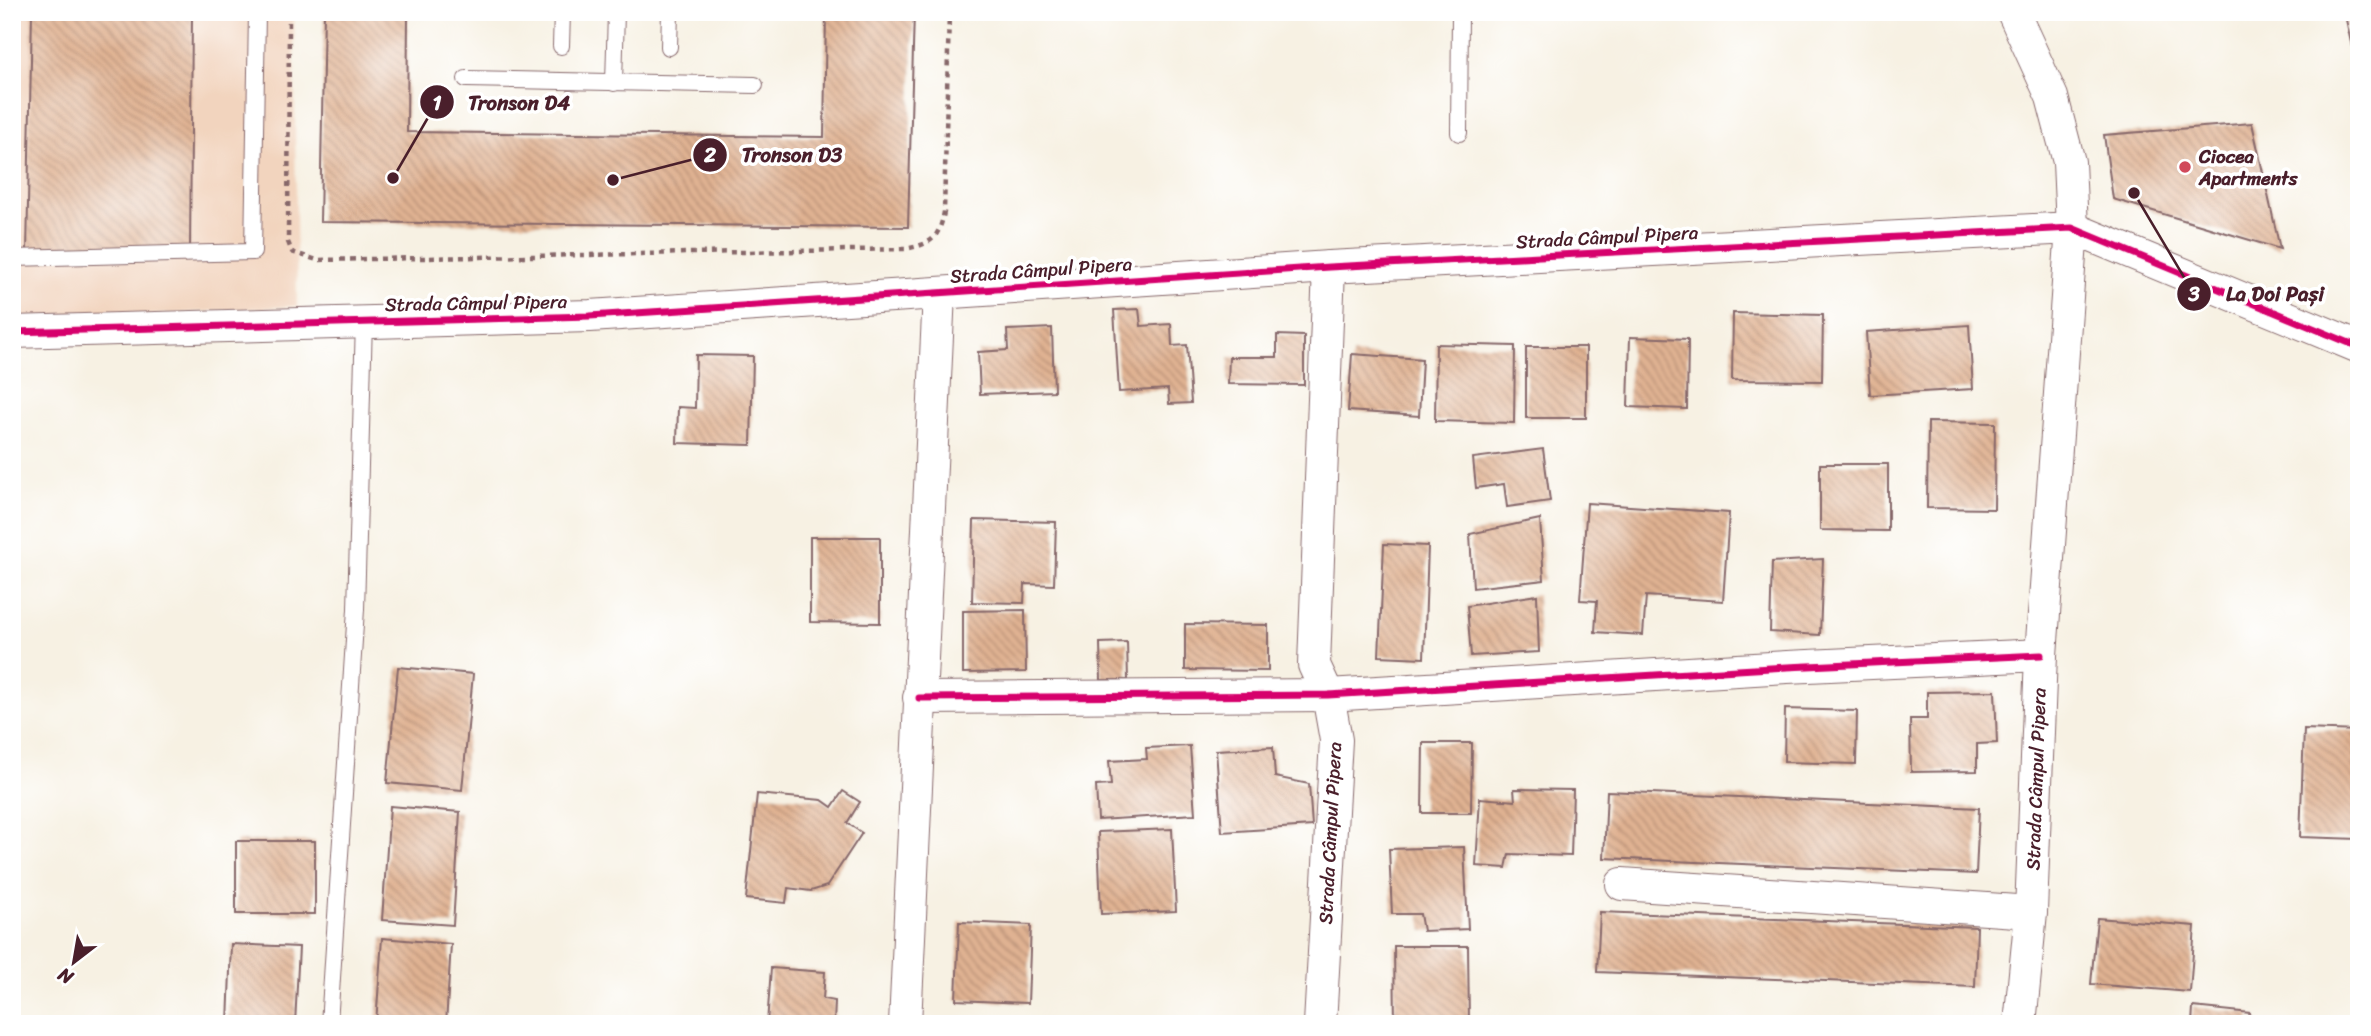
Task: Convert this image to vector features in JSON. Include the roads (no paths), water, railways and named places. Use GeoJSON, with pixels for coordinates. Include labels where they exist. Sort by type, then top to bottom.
{"type":"FeatureCollection","features":[{"type":"Feature","properties":{"kind":"street"},"geometry":{"type":"LineString","coordinates":[[2013,12],[2052,97],[2069,162],[2071,228],[2359,347]]}},
{"type":"Feature","properties":{"kind":"street","name":"Strada Câmpul Pipera"},"geometry":{"type":"LineString","coordinates":[[12,332],[590,316],[1329,267],[2071,228],[2041,655],[2031,912],[2020,1024]]}},
{"type":"Feature","properties":{"kind":"street","name":"Strada Câmpul Pipera"},"geometry":{"type":"LineString","coordinates":[[1320,1024],[1336,740],[1328,695],[1314,665],[1329,267]]}},
{"type":"Feature","properties":{"kind":"street"},"geometry":{"type":"LineString","coordinates":[[905,1024],[939,293]]}},
{"type":"Feature","properties":{"kind":"street"},"geometry":{"type":"LineString","coordinates":[[919,698],[1328,695],[1787,667],[2041,655]]}},
{"type":"Feature","properties":{"kind":"street"},"geometry":{"type":"LineString","coordinates":[[1622,884],[2031,912]]}},
{"type":"Feature","properties":{"kind":"lane"},"geometry":{"type":"LineString","coordinates":[[12,258],[253,252],[257,12]]}},
{"type":"Feature","properties":{"kind":"lane"},"geometry":{"type":"LineString","coordinates":[[561,46],[562,12]]}},
{"type":"Feature","properties":{"kind":"lane"},"geometry":{"type":"LineString","coordinates":[[614,83],[616,12]]}},
{"type":"Feature","properties":{"kind":"lane"},"geometry":{"type":"LineString","coordinates":[[668,47],[670,12]]}},
{"type":"Feature","properties":{"kind":"lane"},"geometry":{"type":"LineString","coordinates":[[1459,133],[1460,12]]}},
{"type":"Feature","properties":{"kind":"lane"},"geometry":{"type":"LineString","coordinates":[[466,79],[755,85]]}},
{"type":"Feature","properties":{"kind":"lane"},"geometry":{"type":"LineString","coordinates":[[329,1024],[356,609],[364,321]]}},
{"type":"Feature","properties":{"kind":"place","name":"Ciocea Apartments"},"geometry":{"type":"Point","coordinates":[2185,167]}},
{"type":"Feature","properties":{"kind":"place","name":"Tronson D4"},"geometry":{"type":"Point","coordinates":[393,178]}},
{"type":"Feature","properties":{"kind":"place","name":"Tronson D3"},"geometry":{"type":"Point","coordinates":[613,180]}},
{"type":"Feature","properties":{"kind":"place","name":"La Doi Pași"},"geometry":{"type":"Point","coordinates":[2134,193]}}]}
